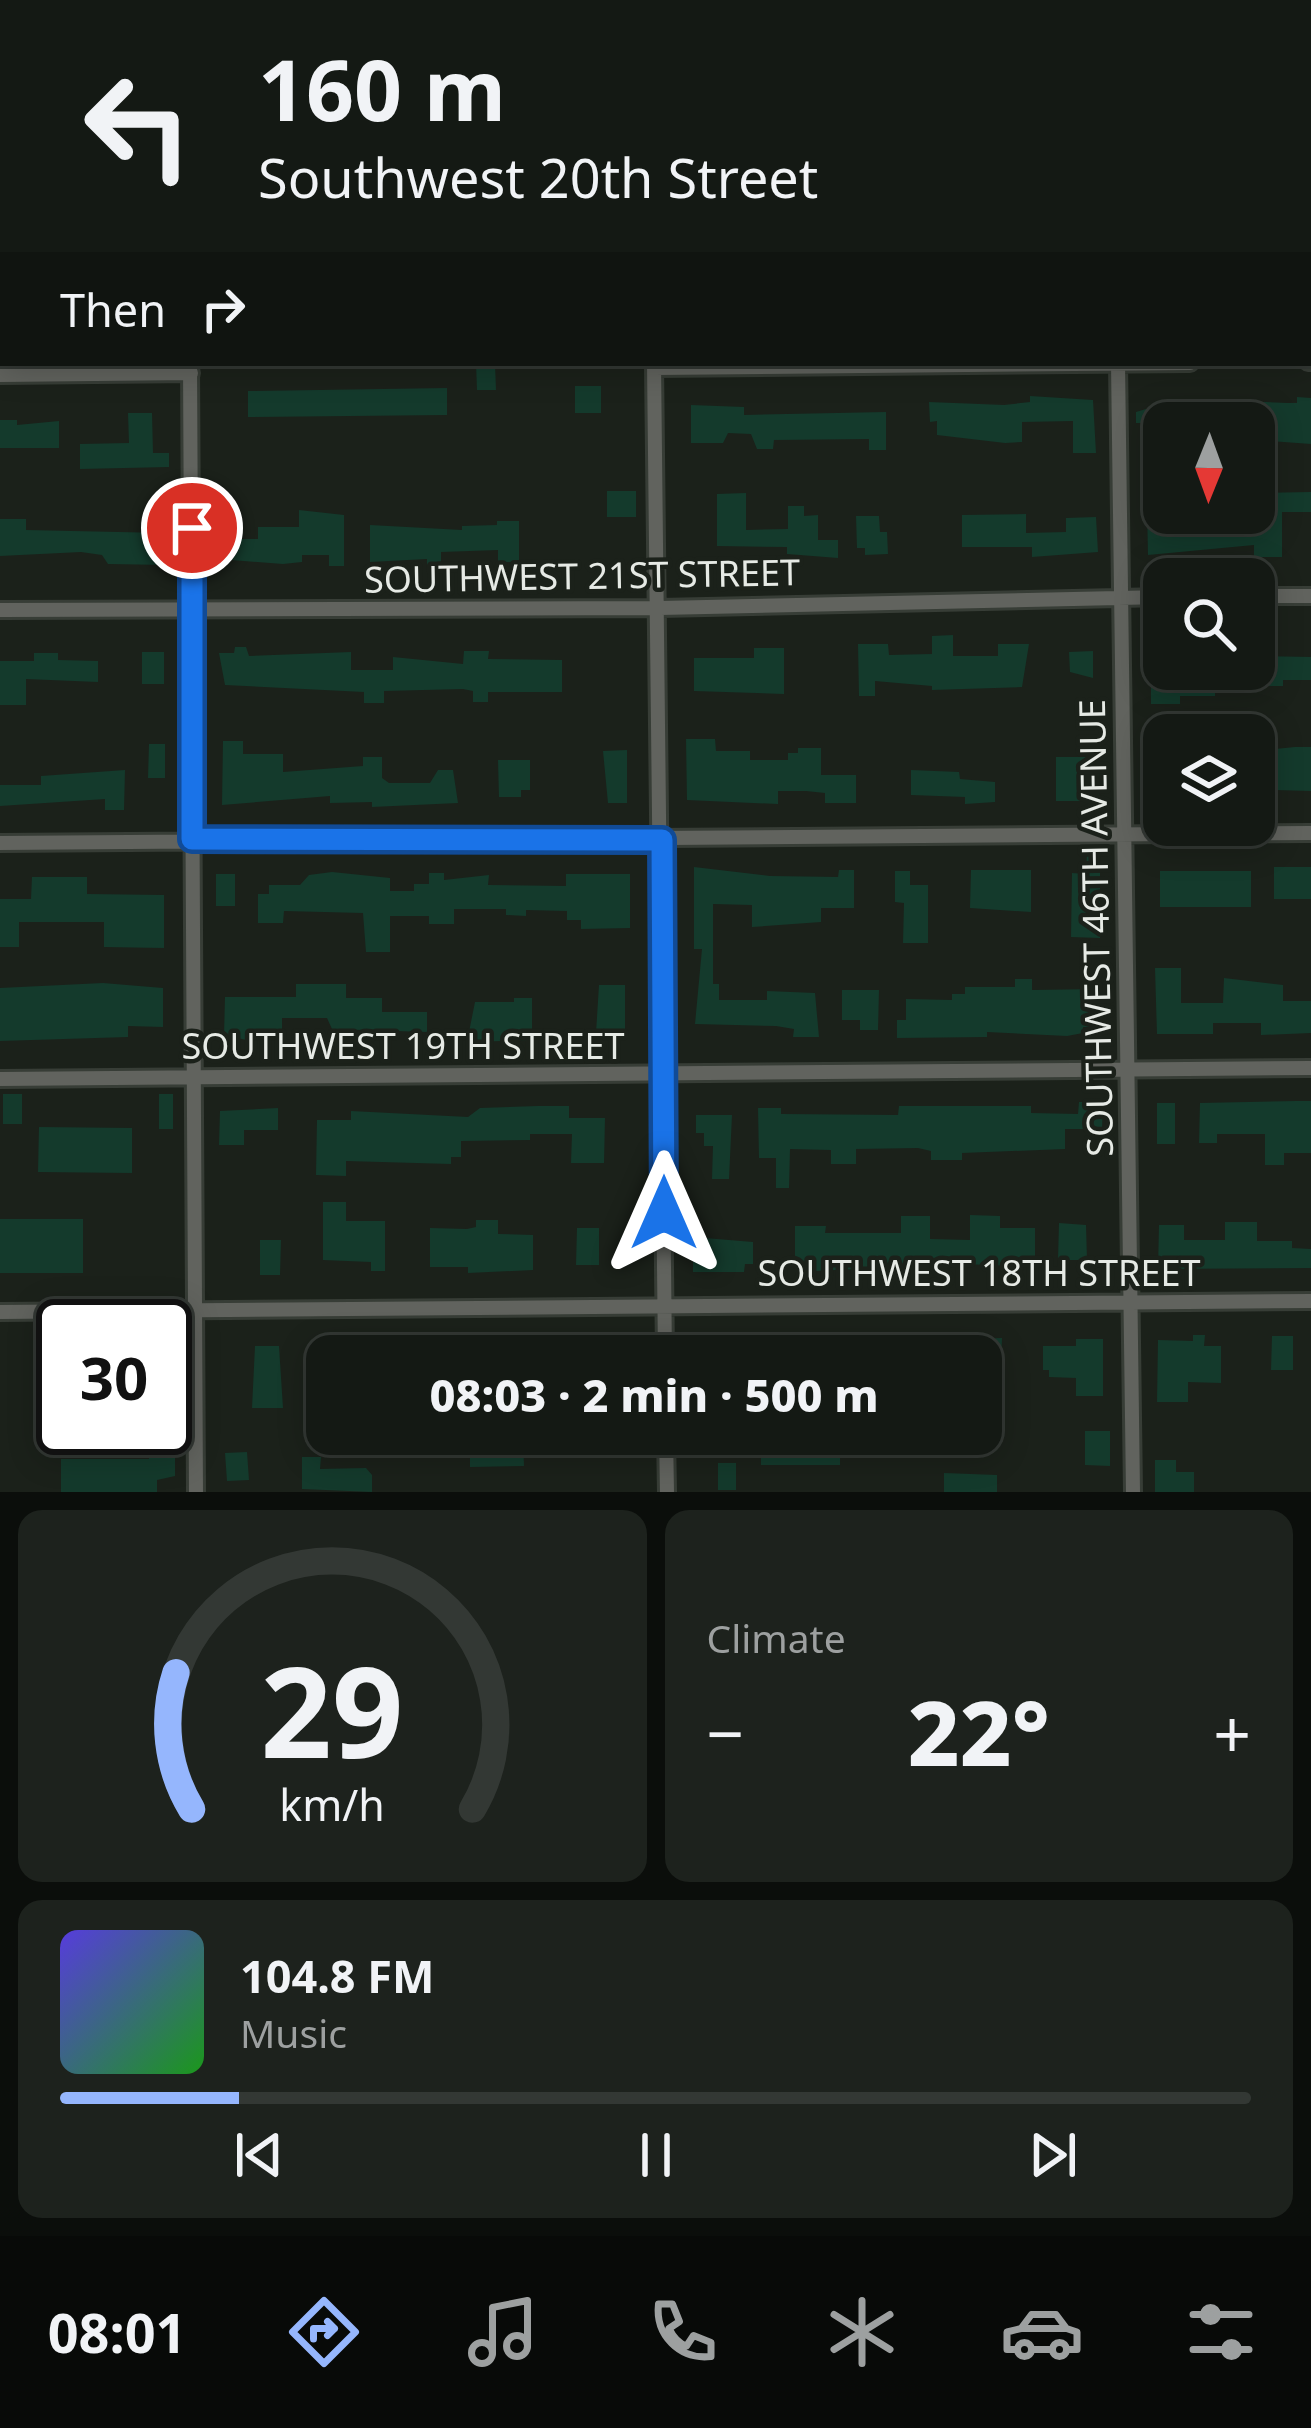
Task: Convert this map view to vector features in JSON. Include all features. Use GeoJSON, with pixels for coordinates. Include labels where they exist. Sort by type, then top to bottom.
{"type":"FeatureCollection","features":[{"type":"Feature","properties":{"kind":"street"},"geometry":{"type":"LineString","coordinates":[[654,366],[665,1335]]}},
{"type":"Feature","properties":{"kind":"street","name":"SOUTHWEST 46TH AVENUE"},"geometry":{"type":"LineString","coordinates":[[1118,366],[1132,1492]]}},
{"type":"Feature","properties":{"kind":"street"},"geometry":{"type":"LineString","coordinates":[[0,375],[190,368],[196,1492]]}},
{"type":"Feature","properties":{"kind":"street"},"geometry":{"type":"LineString","coordinates":[[1275,596],[1311,596]]}},
{"type":"Feature","properties":{"kind":"street","name":"SOUTHWEST 21ST STREET"},"geometry":{"type":"LineString","coordinates":[[0,610],[660,608],[1143,597]]}},
{"type":"Feature","properties":{"kind":"street"},"geometry":{"type":"LineString","coordinates":[[0,843],[1311,833]]}},
{"type":"Feature","properties":{"kind":"street","name":"SOUTHWEST 19TH STREET"},"geometry":{"type":"LineString","coordinates":[[0,1079],[1311,1068]]}},
{"type":"Feature","properties":{"kind":"street","name":"SOUTHWEST 18TH STREET"},"geometry":{"type":"LineString","coordinates":[[0,1312],[1311,1301]]}},
{"type":"Feature","properties":{"kind":"street"},"geometry":{"type":"LineString","coordinates":[[666,1455],[667,1492]]}},
{"type":"Feature","properties":{"kind":"building"},"geometry":{"type":"Polygon","coordinates":[[[476,366],[495,366],[496,390],[477,390],[476,366]]]}},
{"type":"Feature","properties":{"kind":"building"},"geometry":{"type":"Polygon","coordinates":[[[575,386],[601,386],[601,413],[575,413],[575,386]]]}},
{"type":"Feature","properties":{"kind":"building"},"geometry":{"type":"Polygon","coordinates":[[[447,388],[447,415],[248,417],[248,391],[447,388]]]}},
{"type":"Feature","properties":{"kind":"building"},"geometry":{"type":"Polygon","coordinates":[[[1030,396],[1093,400],[1096,453],[1073,453],[1073,421],[1022,422],[1022,442],[1005,443],[937,435],[937,421],[930,422],[929,402],[1004,405],[1030,402],[1030,396]]]}},
{"type":"Feature","properties":{"kind":"building"},"geometry":{"type":"Polygon","coordinates":[[[1297,397],[1311,398],[1311,444],[1275,441],[1275,402],[1297,403],[1297,397]]]}},
{"type":"Feature","properties":{"kind":"building"},"geometry":{"type":"Polygon","coordinates":[[[691,405],[744,407],[744,415],[886,412],[886,450],[869,450],[869,439],[774,440],[773,449],[757,449],[751,434],[728,433],[723,443],[691,443],[691,405]]]}},
{"type":"Feature","properties":{"kind":"building"},"geometry":{"type":"Polygon","coordinates":[[[128,413],[152,413],[153,453],[169,453],[169,467],[80,469],[80,444],[129,443],[128,413]]]}},
{"type":"Feature","properties":{"kind":"building"},"geometry":{"type":"Polygon","coordinates":[[[0,420],[17,420],[17,425],[59,421],[59,448],[0,448],[0,420]]]}},
{"type":"Feature","properties":{"kind":"building"},"geometry":{"type":"Polygon","coordinates":[[[607,491],[636,491],[636,517],[607,517],[607,491]]]}},
{"type":"Feature","properties":{"kind":"building"},"geometry":{"type":"Polygon","coordinates":[[[1311,492],[1311,512],[1282,512],[1282,557],[1254,557],[1254,545],[1148,555],[1148,534],[1275,534],[1275,493],[1311,492]]]}},
{"type":"Feature","properties":{"kind":"building"},"geometry":{"type":"Polygon","coordinates":[[[746,493],[746,530],[788,529],[788,506],[804,506],[804,516],[818,515],[818,540],[838,540],[838,558],[787,554],[787,547],[717,546],[717,494],[746,493]]]}},
{"type":"Feature","properties":{"kind":"building"},"geometry":{"type":"Polygon","coordinates":[[[299,510],[344,515],[344,566],[329,566],[329,555],[302,555],[302,562],[283,564],[219,559],[219,539],[258,539],[258,527],[299,527],[299,510]]]}},
{"type":"Feature","properties":{"kind":"building"},"geometry":{"type":"Polygon","coordinates":[[[1026,514],[1026,533],[1066,532],[1066,518],[1096,517],[1098,552],[1032,557],[1032,547],[962,547],[962,515],[1026,514]]]}},
{"type":"Feature","properties":{"kind":"building"},"geometry":{"type":"Polygon","coordinates":[[[856,516],[879,516],[880,532],[887,532],[888,554],[865,555],[865,548],[857,548],[856,516]]]}},
{"type":"Feature","properties":{"kind":"building"},"geometry":{"type":"Polygon","coordinates":[[[0,519],[26,519],[26,530],[165,533],[166,565],[108,564],[102,555],[81,552],[0,556],[0,519]]]}},
{"type":"Feature","properties":{"kind":"building"},"geometry":{"type":"Polygon","coordinates":[[[497,521],[519,521],[519,562],[498,562],[498,550],[441,552],[441,565],[427,565],[427,559],[370,562],[370,525],[462,530],[462,526],[497,525],[497,521]]]}},
{"type":"Feature","properties":{"kind":"building"},"geometry":{"type":"Polygon","coordinates":[[[953,635],[953,656],[998,656],[998,644],[1029,644],[1022,687],[932,690],[932,686],[875,681],[875,696],[859,696],[858,644],[888,644],[889,655],[932,654],[932,636],[953,635]]]}},
{"type":"Feature","properties":{"kind":"building"},"geometry":{"type":"Polygon","coordinates":[[[235,647],[246,647],[249,656],[351,652],[351,670],[393,670],[393,657],[463,664],[464,651],[489,651],[488,659],[562,660],[562,692],[488,692],[488,702],[473,702],[473,691],[463,689],[384,691],[384,703],[364,703],[364,692],[225,685],[219,653],[234,653],[235,647]]]}},
{"type":"Feature","properties":{"kind":"building"},"geometry":{"type":"Polygon","coordinates":[[[754,648],[784,648],[784,694],[694,691],[694,658],[754,658],[754,648]]]}},
{"type":"Feature","properties":{"kind":"building"},"geometry":{"type":"Polygon","coordinates":[[[1093,651],[1093,678],[1070,672],[1069,652],[1093,651]]]}},
{"type":"Feature","properties":{"kind":"building"},"geometry":{"type":"Polygon","coordinates":[[[142,652],[164,652],[164,684],[142,684],[142,652]]]}},
{"type":"Feature","properties":{"kind":"building"},"geometry":{"type":"Polygon","coordinates":[[[34,653],[58,653],[58,660],[98,661],[98,682],[26,679],[26,705],[0,705],[0,661],[34,661],[34,653]]]}},
{"type":"Feature","properties":{"kind":"building"},"geometry":{"type":"Polygon","coordinates":[[[1275,656],[1311,657],[1311,680],[1283,680],[1283,686],[1275,686],[1275,656]]]}},
{"type":"Feature","properties":{"kind":"building"},"geometry":{"type":"Polygon","coordinates":[[[1151,690],[1215,690],[1215,696],[1180,696],[1180,704],[1151,704],[1151,690]]]}},
{"type":"Feature","properties":{"kind":"building"},"geometry":{"type":"Polygon","coordinates":[[[686,739],[715,739],[716,751],[750,751],[750,760],[788,760],[788,753],[798,753],[798,748],[821,748],[821,775],[856,775],[856,803],[825,803],[825,793],[806,791],[778,791],[778,804],[687,800],[686,739]]]}},
{"type":"Feature","properties":{"kind":"building"},"geometry":{"type":"Polygon","coordinates":[[[223,741],[243,741],[243,754],[283,754],[283,772],[363,766],[363,757],[382,757],[382,778],[389,783],[430,783],[438,770],[453,770],[458,803],[372,807],[372,802],[330,803],[330,796],[222,805],[223,741]]]}},
{"type":"Feature","properties":{"kind":"building"},"geometry":{"type":"Polygon","coordinates":[[[149,744],[165,744],[165,778],[148,778],[149,744]]]}},
{"type":"Feature","properties":{"kind":"building"},"geometry":{"type":"Polygon","coordinates":[[[1311,747],[1311,791],[1275,790],[1275,749],[1311,747]]]}},
{"type":"Feature","properties":{"kind":"building"},"geometry":{"type":"Polygon","coordinates":[[[627,750],[627,803],[608,803],[603,751],[627,750]]]}},
{"type":"Feature","properties":{"kind":"building"},"geometry":{"type":"Polygon","coordinates":[[[1056,757],[1098,757],[1099,801],[1056,801],[1056,757]]]}},
{"type":"Feature","properties":{"kind":"building"},"geometry":{"type":"Polygon","coordinates":[[[498,760],[530,760],[530,790],[521,790],[521,797],[499,797],[498,760]]]}},
{"type":"Feature","properties":{"kind":"building"},"geometry":{"type":"Polygon","coordinates":[[[125,770],[124,810],[105,810],[105,799],[0,806],[0,785],[41,785],[41,776],[125,770]]]}},
{"type":"Feature","properties":{"kind":"building"},"geometry":{"type":"Polygon","coordinates":[[[911,770],[959,772],[960,779],[995,782],[995,802],[965,804],[965,797],[911,795],[911,770]]]}},
{"type":"Feature","properties":{"kind":"building"},"geometry":{"type":"Polygon","coordinates":[[[1087,853],[1100,853],[1100,938],[1071,937],[1072,873],[1086,874],[1087,853]]]}},
{"type":"Feature","properties":{"kind":"building"},"geometry":{"type":"Polygon","coordinates":[[[694,867],[770,876],[838,877],[839,870],[854,870],[854,908],[821,908],[821,922],[752,927],[752,905],[713,904],[713,984],[719,984],[719,1000],[767,1000],[767,991],[815,993],[819,1037],[793,1037],[794,1029],[776,1026],[695,1024],[702,949],[694,949],[694,867]]]}},
{"type":"Feature","properties":{"kind":"building"},"geometry":{"type":"Polygon","coordinates":[[[1274,867],[1311,867],[1311,899],[1274,899],[1274,867]]]}},
{"type":"Feature","properties":{"kind":"building"},"geometry":{"type":"Polygon","coordinates":[[[971,870],[1031,870],[1031,912],[970,908],[971,870]]]}},
{"type":"Feature","properties":{"kind":"building"},"geometry":{"type":"Polygon","coordinates":[[[895,871],[910,871],[910,885],[928,885],[928,943],[903,943],[904,903],[895,902],[895,871]]]}},
{"type":"Feature","properties":{"kind":"building"},"geometry":{"type":"Polygon","coordinates":[[[1160,871],[1251,871],[1251,907],[1160,907],[1160,871]]]}},
{"type":"Feature","properties":{"kind":"building"},"geometry":{"type":"Polygon","coordinates":[[[332,872],[390,878],[390,891],[414,891],[414,884],[429,884],[429,873],[444,873],[444,880],[489,875],[488,885],[566,886],[566,874],[630,874],[630,928],[581,929],[581,920],[567,920],[567,911],[526,910],[526,916],[506,915],[506,909],[454,909],[454,924],[429,924],[429,916],[390,916],[390,952],[366,952],[363,913],[284,911],[283,923],[258,923],[258,894],[269,894],[269,885],[300,885],[309,875],[332,872]]]}},
{"type":"Feature","properties":{"kind":"building"},"geometry":{"type":"Polygon","coordinates":[[[216,874],[235,874],[235,906],[216,906],[216,874]]]}},
{"type":"Feature","properties":{"kind":"building"},"geometry":{"type":"Polygon","coordinates":[[[32,877],[87,877],[87,894],[164,895],[164,948],[104,947],[104,922],[19,922],[19,947],[0,947],[0,899],[31,899],[32,877]]]}},
{"type":"Feature","properties":{"kind":"building"},"geometry":{"type":"Polygon","coordinates":[[[1155,968],[1181,968],[1181,1003],[1223,1003],[1224,978],[1283,985],[1283,1001],[1311,1001],[1311,1033],[1261,1035],[1261,1023],[1213,1023],[1213,1034],[1157,1034],[1155,968]]]}},
{"type":"Feature","properties":{"kind":"building"},"geometry":{"type":"Polygon","coordinates":[[[1015,979],[1032,979],[1032,990],[1101,989],[1101,1027],[1083,1027],[1083,1033],[1067,1036],[987,1032],[987,1037],[897,1038],[897,1020],[906,1020],[906,999],[952,1000],[952,994],[965,994],[965,987],[1015,987],[1015,979]]]}},
{"type":"Feature","properties":{"kind":"building"},"geometry":{"type":"Polygon","coordinates":[[[103,983],[163,988],[163,1027],[128,1026],[128,1037],[0,1041],[0,988],[103,983]]]}},
{"type":"Feature","properties":{"kind":"building"},"geometry":{"type":"Polygon","coordinates":[[[296,984],[346,984],[346,998],[382,998],[382,1012],[427,1012],[427,1032],[332,1029],[327,1018],[282,1018],[282,1032],[255,1031],[255,1042],[224,1035],[225,997],[296,997],[296,984]]]}},
{"type":"Feature","properties":{"kind":"building"},"geometry":{"type":"Polygon","coordinates":[[[599,985],[625,985],[625,1033],[596,1033],[599,985]]]}},
{"type":"Feature","properties":{"kind":"building"},"geometry":{"type":"Polygon","coordinates":[[[842,990],[879,990],[878,1030],[860,1030],[860,1020],[842,1020],[842,990]]]}},
{"type":"Feature","properties":{"kind":"building"},"geometry":{"type":"Polygon","coordinates":[[[514,998],[532,998],[532,1040],[467,1042],[475,1002],[514,1002],[514,998]]]}},
{"type":"Feature","properties":{"kind":"building"},"geometry":{"type":"Polygon","coordinates":[[[3,1094],[22,1094],[22,1124],[3,1124],[3,1094]]]}},
{"type":"Feature","properties":{"kind":"building"},"geometry":{"type":"Polygon","coordinates":[[[159,1094],[173,1094],[173,1129],[159,1129],[159,1094]]]}},
{"type":"Feature","properties":{"kind":"building"},"geometry":{"type":"Polygon","coordinates":[[[1311,1101],[1311,1153],[1284,1153],[1284,1165],[1265,1165],[1265,1134],[1217,1134],[1217,1143],[1199,1143],[1200,1103],[1311,1101]]]}},
{"type":"Feature","properties":{"kind":"building"},"geometry":{"type":"Polygon","coordinates":[[[1079,1102],[1103,1102],[1102,1129],[1065,1129],[1065,1149],[962,1153],[962,1160],[931,1160],[931,1151],[918,1148],[856,1149],[856,1164],[831,1164],[831,1150],[790,1149],[789,1188],[776,1188],[776,1158],[759,1158],[758,1108],[781,1108],[781,1114],[898,1115],[899,1106],[1031,1106],[1031,1113],[1078,1114],[1079,1102]]]}},
{"type":"Feature","properties":{"kind":"building"},"geometry":{"type":"Polygon","coordinates":[[[1157,1103],[1175,1103],[1175,1144],[1157,1144],[1157,1103]]]}},
{"type":"Feature","properties":{"kind":"building"},"geometry":{"type":"Polygon","coordinates":[[[569,1106],[569,1118],[605,1118],[604,1163],[571,1163],[572,1134],[530,1134],[530,1140],[461,1141],[461,1157],[451,1157],[451,1164],[346,1161],[346,1176],[316,1175],[317,1120],[351,1120],[351,1111],[468,1117],[480,1108],[569,1106]]]}},
{"type":"Feature","properties":{"kind":"building"},"geometry":{"type":"Polygon","coordinates":[[[278,1108],[278,1130],[244,1130],[244,1145],[219,1145],[220,1111],[278,1108]]]}},
{"type":"Feature","properties":{"kind":"building"},"geometry":{"type":"Polygon","coordinates":[[[696,1115],[732,1115],[729,1179],[712,1179],[713,1146],[704,1146],[704,1133],[696,1133],[696,1115]]]}},
{"type":"Feature","properties":{"kind":"building"},"geometry":{"type":"Polygon","coordinates":[[[39,1127],[132,1128],[132,1173],[38,1172],[39,1127]]]}},
{"type":"Feature","properties":{"kind":"building"},"geometry":{"type":"Polygon","coordinates":[[[323,1202],[346,1202],[346,1221],[385,1221],[385,1271],[371,1271],[371,1262],[323,1260],[323,1202]]]}},
{"type":"Feature","properties":{"kind":"building"},"geometry":{"type":"Polygon","coordinates":[[[970,1215],[1000,1216],[1000,1228],[1035,1228],[1035,1267],[916,1262],[916,1266],[795,1272],[795,1226],[826,1226],[825,1233],[901,1233],[901,1216],[930,1216],[930,1239],[970,1240],[970,1215]]]}},
{"type":"Feature","properties":{"kind":"building"},"geometry":{"type":"Polygon","coordinates":[[[0,1219],[83,1219],[83,1273],[0,1273],[0,1219]]]}},
{"type":"Feature","properties":{"kind":"building"},"geometry":{"type":"Polygon","coordinates":[[[476,1220],[498,1220],[498,1234],[533,1235],[533,1270],[468,1273],[468,1267],[430,1267],[430,1228],[467,1229],[476,1227],[476,1220]]]}},
{"type":"Feature","properties":{"kind":"building"},"geometry":{"type":"Polygon","coordinates":[[[1225,1222],[1257,1222],[1257,1241],[1292,1241],[1292,1248],[1311,1249],[1311,1268],[1158,1269],[1159,1225],[1184,1225],[1184,1240],[1225,1240],[1225,1222]]]}},
{"type":"Feature","properties":{"kind":"building"},"geometry":{"type":"Polygon","coordinates":[[[1059,1223],[1086,1225],[1087,1260],[1058,1260],[1059,1223]]]}},
{"type":"Feature","properties":{"kind":"building"},"geometry":{"type":"Polygon","coordinates":[[[577,1228],[599,1228],[599,1265],[576,1265],[577,1228]]]}},
{"type":"Feature","properties":{"kind":"building"},"geometry":{"type":"Polygon","coordinates":[[[693,1237],[753,1242],[753,1264],[745,1264],[744,1272],[693,1272],[693,1237]]]}},
{"type":"Feature","properties":{"kind":"building"},"geometry":{"type":"Polygon","coordinates":[[[260,1240],[281,1240],[280,1275],[260,1275],[260,1240]]]}},
{"type":"Feature","properties":{"kind":"building"},"geometry":{"type":"Polygon","coordinates":[[[1193,1335],[1205,1335],[1204,1346],[1221,1346],[1221,1383],[1188,1382],[1188,1402],[1157,1402],[1158,1340],[1193,1341],[1193,1335]]]}},
{"type":"Feature","properties":{"kind":"building"},"geometry":{"type":"Polygon","coordinates":[[[1272,1336],[1293,1336],[1293,1370],[1271,1370],[1272,1336]]]}},
{"type":"Feature","properties":{"kind":"building"},"geometry":{"type":"Polygon","coordinates":[[[1076,1339],[1103,1339],[1103,1396],[1076,1396],[1076,1378],[1049,1377],[1049,1370],[1043,1370],[1043,1346],[1076,1346],[1076,1339]]]}},
{"type":"Feature","properties":{"kind":"building"},"geometry":{"type":"Polygon","coordinates":[[[255,1346],[279,1346],[283,1408],[252,1408],[255,1346]]]}},
{"type":"Feature","properties":{"kind":"building"},"geometry":{"type":"Polygon","coordinates":[[[1085,1431],[1110,1431],[1110,1466],[1085,1465],[1085,1431]]]}},
{"type":"Feature","properties":{"kind":"building"},"geometry":{"type":"Polygon","coordinates":[[[247,1452],[249,1480],[227,1481],[225,1453],[247,1452]]]}},
{"type":"Feature","properties":{"kind":"building"},"geometry":{"type":"Polygon","coordinates":[[[149,1455],[175,1455],[175,1476],[157,1480],[157,1492],[61,1492],[61,1459],[149,1459],[149,1455]]]}},
{"type":"Feature","properties":{"kind":"building"},"geometry":{"type":"Polygon","coordinates":[[[470,1455],[524,1455],[524,1466],[470,1467],[470,1455]]]}},
{"type":"Feature","properties":{"kind":"building"},"geometry":{"type":"Polygon","coordinates":[[[761,1455],[840,1455],[840,1465],[761,1465],[761,1455]]]}},
{"type":"Feature","properties":{"kind":"building"},"geometry":{"type":"Polygon","coordinates":[[[302,1457],[321,1457],[320,1469],[366,1468],[372,1475],[372,1492],[302,1489],[302,1457]]]}},
{"type":"Feature","properties":{"kind":"building"},"geometry":{"type":"Polygon","coordinates":[[[1155,1460],[1176,1460],[1176,1472],[1194,1472],[1194,1492],[1155,1492],[1155,1460]]]}},
{"type":"Feature","properties":{"kind":"building"},"geometry":{"type":"Polygon","coordinates":[[[718,1463],[736,1463],[736,1490],[718,1490],[718,1463]]]}},
{"type":"Feature","properties":{"kind":"building"},"geometry":{"type":"Polygon","coordinates":[[[944,1473],[997,1475],[997,1492],[944,1492],[944,1473]]]}},
{"type":"Feature","properties":{"kind":"route"},"geometry":{"type":"LineString","coordinates":[[192,528],[192,839],[662,840],[664,1213]]}}]}
